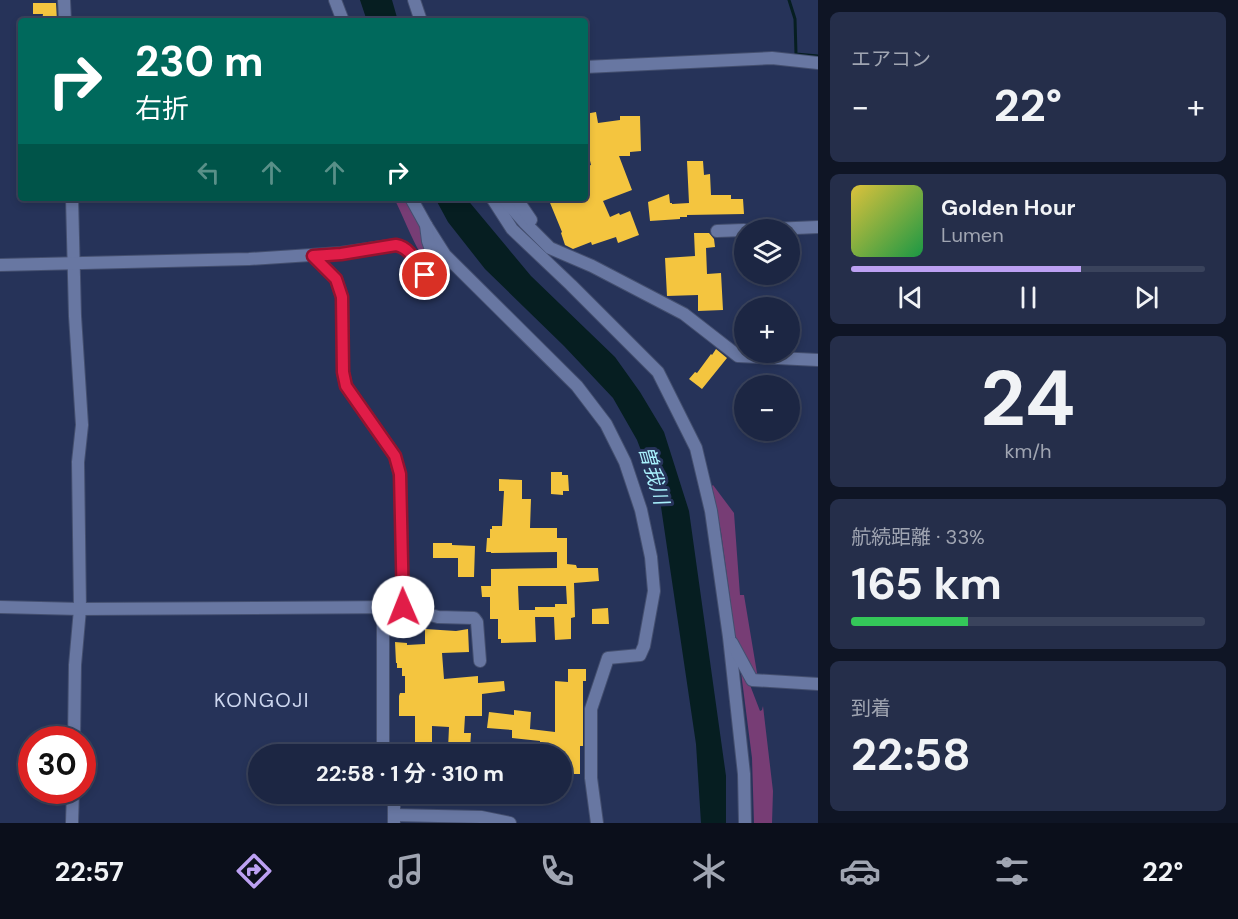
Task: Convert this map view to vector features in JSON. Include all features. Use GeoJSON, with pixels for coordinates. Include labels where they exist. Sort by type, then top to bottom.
{"type":"FeatureCollection","features":[{"type":"Feature","properties":{"kind":"street"},"geometry":{"type":"LineString","coordinates":[[64,0],[65,18]]}},
{"type":"Feature","properties":{"kind":"street"},"geometry":{"type":"LineString","coordinates":[[336,0],[342,18]]}},
{"type":"Feature","properties":{"kind":"street"},"geometry":{"type":"LineString","coordinates":[[414,0],[420,18]]}},
{"type":"Feature","properties":{"kind":"street"},"geometry":{"type":"LineString","coordinates":[[588,67],[772,57],[818,63]]}},
{"type":"Feature","properties":{"kind":"street"},"geometry":{"type":"LineString","coordinates":[[72,201],[75,315],[82,425],[78,462],[80,609],[75,665],[74,726]]}},
{"type":"Feature","properties":{"kind":"street"},"geometry":{"type":"LineString","coordinates":[[413,201],[445,255],[577,386],[606,424],[625,462],[641,510],[651,557],[654,591],[644,646],[640,655],[608,658],[591,709],[591,778],[597,823]]}},
{"type":"Feature","properties":{"kind":"street"},"geometry":{"type":"LineString","coordinates":[[494,201],[512,229],[658,372],[696,448],[711,511],[729,637],[744,774],[745,823]]}},
{"type":"Feature","properties":{"kind":"street"},"geometry":{"type":"LineString","coordinates":[[506,201],[550,248],[592,266],[684,314],[738,356],[818,360]]}},
{"type":"Feature","properties":{"kind":"street"},"geometry":{"type":"LineString","coordinates":[[518,201],[550,248],[571,285]]}},
{"type":"Feature","properties":{"kind":"street"},"geometry":{"type":"LineString","coordinates":[[0,265],[313,256],[396,245],[407,249],[425,275],[437,276],[438,270],[428,242],[426,225]]}},
{"type":"Feature","properties":{"kind":"street"},"geometry":{"type":"LineString","coordinates":[[800,229],[818,228]]}},
{"type":"Feature","properties":{"kind":"street"},"geometry":{"type":"LineString","coordinates":[[717,231],[734,230]]}},
{"type":"Feature","properties":{"kind":"street"},"geometry":{"type":"LineString","coordinates":[[313,256],[336,279],[342,297],[343,372],[346,386],[395,456],[400,474],[403,607]]}},
{"type":"Feature","properties":{"kind":"street"},"geometry":{"type":"LineString","coordinates":[[383,607],[383,744]]}},
{"type":"Feature","properties":{"kind":"street"},"geometry":{"type":"LineString","coordinates":[[0,608],[403,607],[438,616],[474,618],[477,622],[480,661]]}},
{"type":"Feature","properties":{"kind":"street"},"geometry":{"type":"LineString","coordinates":[[729,637],[752,680],[818,684]]}},
{"type":"Feature","properties":{"kind":"street"},"geometry":{"type":"LineString","coordinates":[[72,823],[73,804]]}},
{"type":"Feature","properties":{"kind":"street"},"geometry":{"type":"LineString","coordinates":[[394,819],[481,817],[510,823]]}},
{"type":"Feature","properties":{"kind":"shaded area"},"geometry":{"type":"Polygon","coordinates":[[[395,201],[408,201],[422,230],[430,259],[423,258],[395,201]]]}},
{"type":"Feature","properties":{"kind":"shaded area"},"geometry":{"type":"Polygon","coordinates":[[[713,485],[734,513],[740,595],[744,595],[758,679],[743,657],[735,635],[713,485]]]}},
{"type":"Feature","properties":{"kind":"shaded area"},"geometry":{"type":"Polygon","coordinates":[[[743,671],[760,711],[763,706],[773,791],[772,823],[754,823],[752,758],[741,672],[743,671]]]}},
{"type":"Feature","properties":{"kind":"water"},"geometry":{"type":"Polygon","coordinates":[[[360,0],[392,0],[397,18],[366,18],[360,0]]]}},
{"type":"Feature","properties":{"kind":"water","name":"曽我川"},"geometry":{"type":"Polygon","coordinates":[[[437,201],[468,201],[531,276],[615,357],[664,432],[689,511],[726,776],[726,823],[701,823],[696,744],[660,500],[637,440],[613,398],[564,346],[485,269],[448,222],[437,201]]]}},
{"type":"Feature","properties":{"kind":"building"},"geometry":{"type":"Polygon","coordinates":[[[33,3],[56,3],[57,18],[42,18],[43,14],[33,14],[33,3]]]}},
{"type":"Feature","properties":{"kind":"building"},"geometry":{"type":"Polygon","coordinates":[[[596,112],[598,123],[620,120],[620,116],[640,116],[641,151],[630,152],[630,156],[619,156],[632,190],[603,201],[610,217],[630,211],[639,235],[618,243],[616,237],[592,245],[591,242],[573,249],[565,245],[549,201],[588,201],[588,166],[591,165],[588,152],[588,113],[596,112]]]}},
{"type":"Feature","properties":{"kind":"building"},"geometry":{"type":"Polygon","coordinates":[[[687,161],[703,161],[704,175],[710,174],[711,195],[731,195],[731,199],[743,199],[744,214],[687,215],[680,219],[650,221],[648,202],[669,194],[672,204],[689,203],[687,161]]]}},
{"type":"Feature","properties":{"kind":"building"},"geometry":{"type":"Polygon","coordinates":[[[694,233],[709,233],[714,239],[715,247],[706,248],[707,274],[721,273],[723,310],[698,311],[698,295],[667,296],[665,258],[695,256],[694,233]]]}},
{"type":"Feature","properties":{"kind":"building"},"geometry":{"type":"Polygon","coordinates":[[[716,349],[727,358],[702,389],[689,379],[695,372],[697,373],[716,349]]]}},
{"type":"Feature","properties":{"kind":"building"},"geometry":{"type":"Polygon","coordinates":[[[551,472],[562,472],[562,475],[568,475],[569,491],[563,491],[563,495],[551,494],[551,472]]]}},
{"type":"Feature","properties":{"kind":"building"},"geometry":{"type":"Polygon","coordinates":[[[499,479],[522,480],[522,499],[531,499],[530,528],[557,528],[557,538],[567,538],[567,564],[576,565],[577,568],[598,568],[599,581],[574,583],[575,617],[571,618],[571,639],[555,640],[554,617],[535,617],[536,642],[501,643],[501,639],[498,639],[498,619],[490,619],[490,597],[482,597],[481,586],[491,586],[491,569],[557,568],[557,552],[486,552],[490,529],[492,526],[502,526],[504,491],[499,491],[499,479]],[[518,586],[519,610],[535,610],[535,607],[555,607],[555,604],[567,604],[566,586],[518,586]]]}},
{"type":"Feature","properties":{"kind":"building"},"geometry":{"type":"Polygon","coordinates":[[[433,543],[475,546],[474,577],[458,577],[458,558],[433,558],[433,543]]]}},
{"type":"Feature","properties":{"kind":"building"},"geometry":{"type":"Polygon","coordinates":[[[608,608],[609,624],[592,624],[592,609],[608,608]]]}},
{"type":"Feature","properties":{"kind":"building"},"geometry":{"type":"Polygon","coordinates":[[[425,629],[456,631],[468,629],[469,652],[442,653],[444,679],[478,676],[478,683],[504,681],[505,691],[482,694],[482,716],[465,716],[464,733],[471,733],[470,744],[448,744],[449,727],[432,726],[432,744],[404,744],[415,743],[415,716],[399,716],[399,696],[400,693],[405,693],[405,676],[402,676],[402,668],[397,668],[395,642],[407,643],[407,645],[425,644],[425,629]]]}},
{"type":"Feature","properties":{"kind":"building"},"geometry":{"type":"Polygon","coordinates":[[[568,669],[586,669],[586,681],[583,681],[583,746],[580,746],[580,774],[572,774],[572,744],[540,744],[540,741],[512,738],[512,730],[487,728],[489,712],[514,715],[514,710],[531,712],[530,729],[555,732],[555,681],[568,682],[568,669]]]}},
{"type":"Feature","properties":{"kind":"waterway"},"geometry":{"type":"LineString","coordinates":[[789,0],[795,19],[796,54],[818,56]]}},
{"type":"Feature","properties":{"kind":"district","name":"KONGOJI"},"geometry":{"type":"Point","coordinates":[262,700]}},
{"type":"Feature","properties":{"kind":"route"},"geometry":{"type":"LineString","coordinates":[[403,607],[400,474],[395,456],[346,386],[343,372],[342,297],[336,279],[313,256],[402,246],[407,249],[425,275]]}}]}
